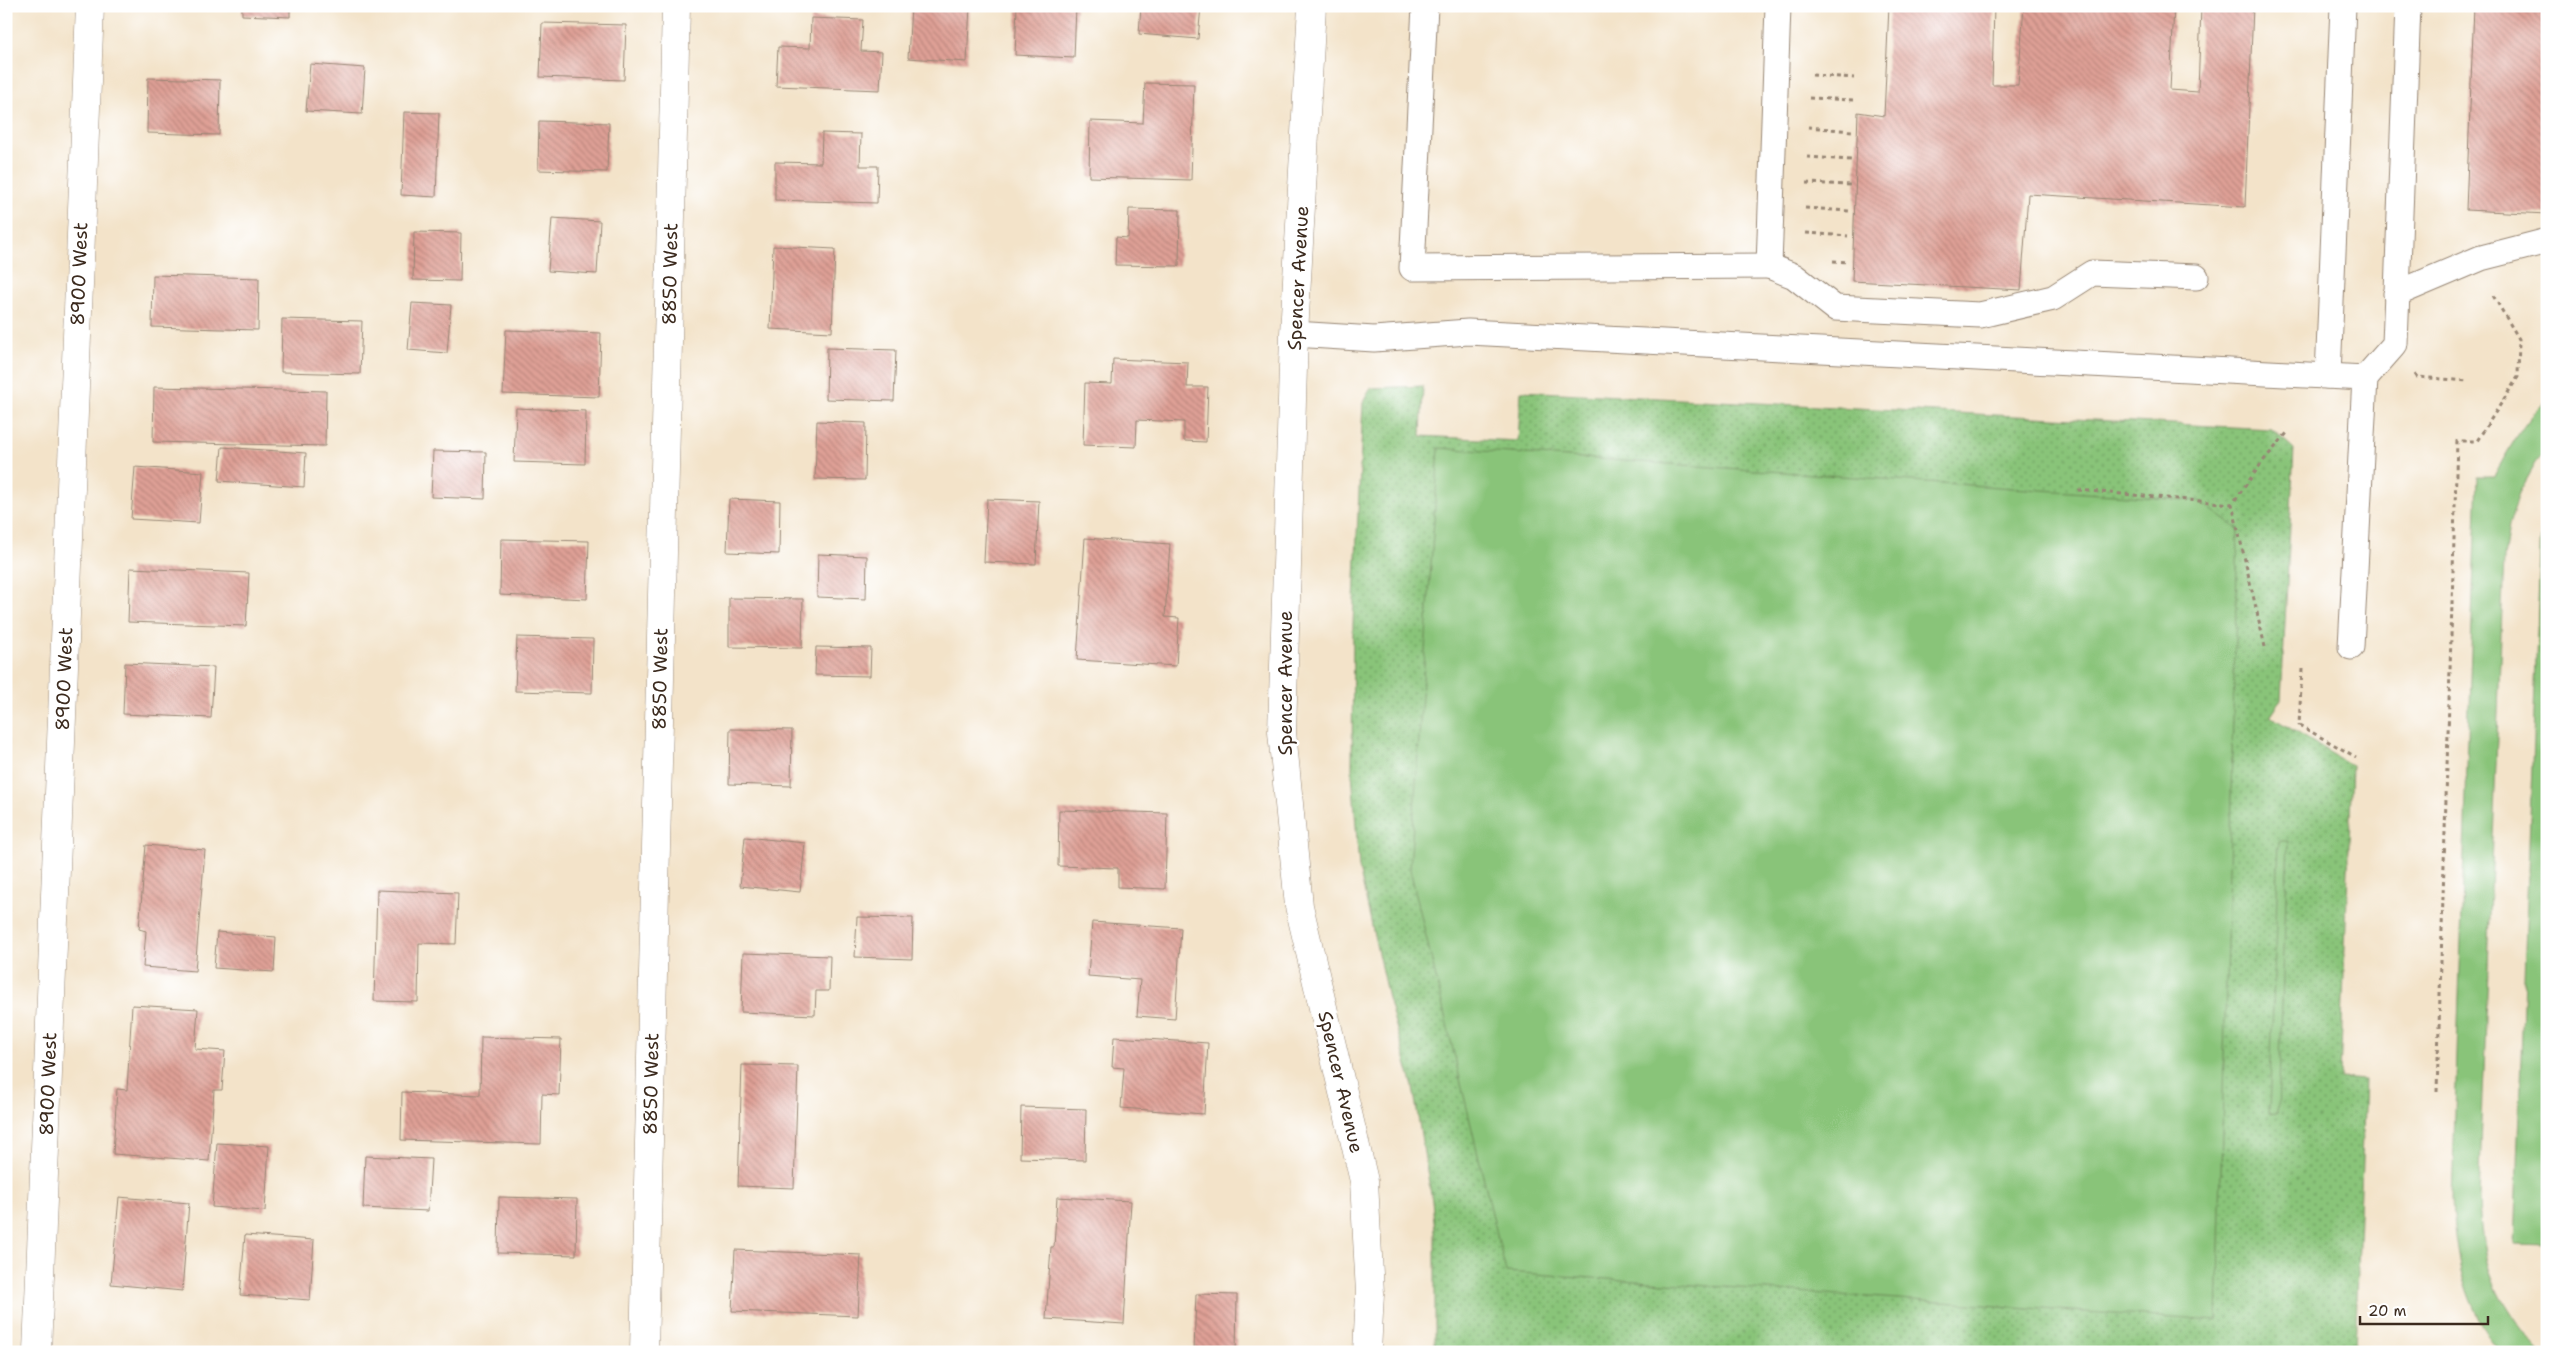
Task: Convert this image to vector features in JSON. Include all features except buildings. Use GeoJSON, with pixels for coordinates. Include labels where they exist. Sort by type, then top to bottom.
{"type":"FeatureCollection","features":[{"type":"Feature","properties":{"kind":"street","name":"8900 West"},"geometry":{"type":"LineString","coordinates":[[37,1352],[90,6]]}},
{"type":"Feature","properties":{"kind":"street","name":"8850 West"},"geometry":{"type":"LineString","coordinates":[[644,1352],[676,6]]}},
{"type":"Feature","properties":{"kind":"street","name":"Spencer Avenue"},"geometry":{"type":"LineString","coordinates":[[1312,6],[1294,334],[1282,732],[1299,906],[1364,1182],[1370,1294],[1367,1352]]}},
{"type":"Feature","properties":{"kind":"lane"},"geometry":{"type":"LineString","coordinates":[[1424,6],[1412,268],[1769,266],[1794,276],[1835,308],[1980,315],[2053,298],[2092,273],[2196,277]]}},
{"type":"Feature","properties":{"kind":"lane"},"geometry":{"type":"LineString","coordinates":[[1769,266],[1778,6]]}},
{"type":"Feature","properties":{"kind":"lane"},"geometry":{"type":"LineString","coordinates":[[2328,376],[2344,6]]}},
{"type":"Feature","properties":{"kind":"lane"},"geometry":{"type":"LineString","coordinates":[[2351,647],[2365,378],[2395,344],[2408,6]]}},
{"type":"Feature","properties":{"kind":"lane"},"geometry":{"type":"LineString","coordinates":[[2396,294],[2472,262],[2547,241]]}},
{"type":"Feature","properties":{"kind":"lane"},"geometry":{"type":"LineString","coordinates":[[1294,334],[1374,339],[1468,332],[2365,378]]}},
{"type":"Feature","properties":{"kind":"path"},"geometry":{"type":"LineString","coordinates":[[1775,84],[1854,78]]}},
{"type":"Feature","properties":{"kind":"path"},"geometry":{"type":"LineString","coordinates":[[1775,84],[1853,100]]}},
{"type":"Feature","properties":{"kind":"path"},"geometry":{"type":"LineString","coordinates":[[1774,124],[1852,130]]}},
{"type":"Feature","properties":{"kind":"path"},"geometry":{"type":"LineString","coordinates":[[1773,154],[1851,160]]}},
{"type":"Feature","properties":{"kind":"path"},"geometry":{"type":"LineString","coordinates":[[1771,193],[1850,185]]}},
{"type":"Feature","properties":{"kind":"path"},"geometry":{"type":"LineString","coordinates":[[1771,193],[1849,211]]}},
{"type":"Feature","properties":{"kind":"path"},"geometry":{"type":"LineString","coordinates":[[1770,230],[1848,236]]}},
{"type":"Feature","properties":{"kind":"path"},"geometry":{"type":"LineString","coordinates":[[2437,1092],[2457,441],[2477,442],[2518,377],[2519,339],[2472,262]]}},
{"type":"Feature","properties":{"kind":"path"},"geometry":{"type":"LineString","coordinates":[[2395,344],[2417,377],[2468,381]]}},
{"type":"Feature","properties":{"kind":"path"},"geometry":{"type":"LineString","coordinates":[[2265,647],[2232,504],[2264,460],[2288,432]]}},
{"type":"Feature","properties":{"kind":"path"},"geometry":{"type":"LineString","coordinates":[[2078,490],[2232,504]]}},
{"type":"Feature","properties":{"kind":"path"},"geometry":{"type":"LineString","coordinates":[[2302,669],[2299,725],[2356,757]]}},
{"type":"Feature","properties":{"kind":"green space"},"geometry":{"type":"Polygon","coordinates":[[[1423,386],[1421,436],[1518,441],[1521,391],[2272,429],[2294,449],[2281,700],[2270,716],[2352,766],[2340,1078],[2365,1080],[2355,1352],[1435,1352],[1435,1232],[1432,1201],[1413,1087],[1388,998],[1359,868],[1352,772],[1353,624],[1363,402],[1371,388],[1423,386]]]}},
{"type":"Feature","properties":{"kind":"green space"},"geometry":{"type":"Polygon","coordinates":[[[2547,400],[2547,449],[2536,463],[2519,493],[2509,525],[2504,558],[2479,1199],[2483,1243],[2494,1282],[2512,1317],[2540,1352],[2503,1352],[2490,1336],[2470,1299],[2455,1239],[2452,1198],[2477,476],[2494,476],[2524,427],[2538,408],[2547,400]]]}},
{"type":"Feature","properties":{"kind":"green space"},"geometry":{"type":"Polygon","coordinates":[[[1439,448],[2199,501],[2238,529],[2217,1321],[1506,1272],[1410,869],[1439,448]]]}},
{"type":"Feature","properties":{"kind":"green space"},"geometry":{"type":"Polygon","coordinates":[[[2541,525],[2547,525],[2547,1245],[2514,1244],[2541,525]]]}},
{"type":"Feature","properties":{"kind":"green space"},"geometry":{"type":"Polygon","coordinates":[[[2279,841],[2288,841],[2278,1113],[2269,1114],[2279,841]]]}}]}
